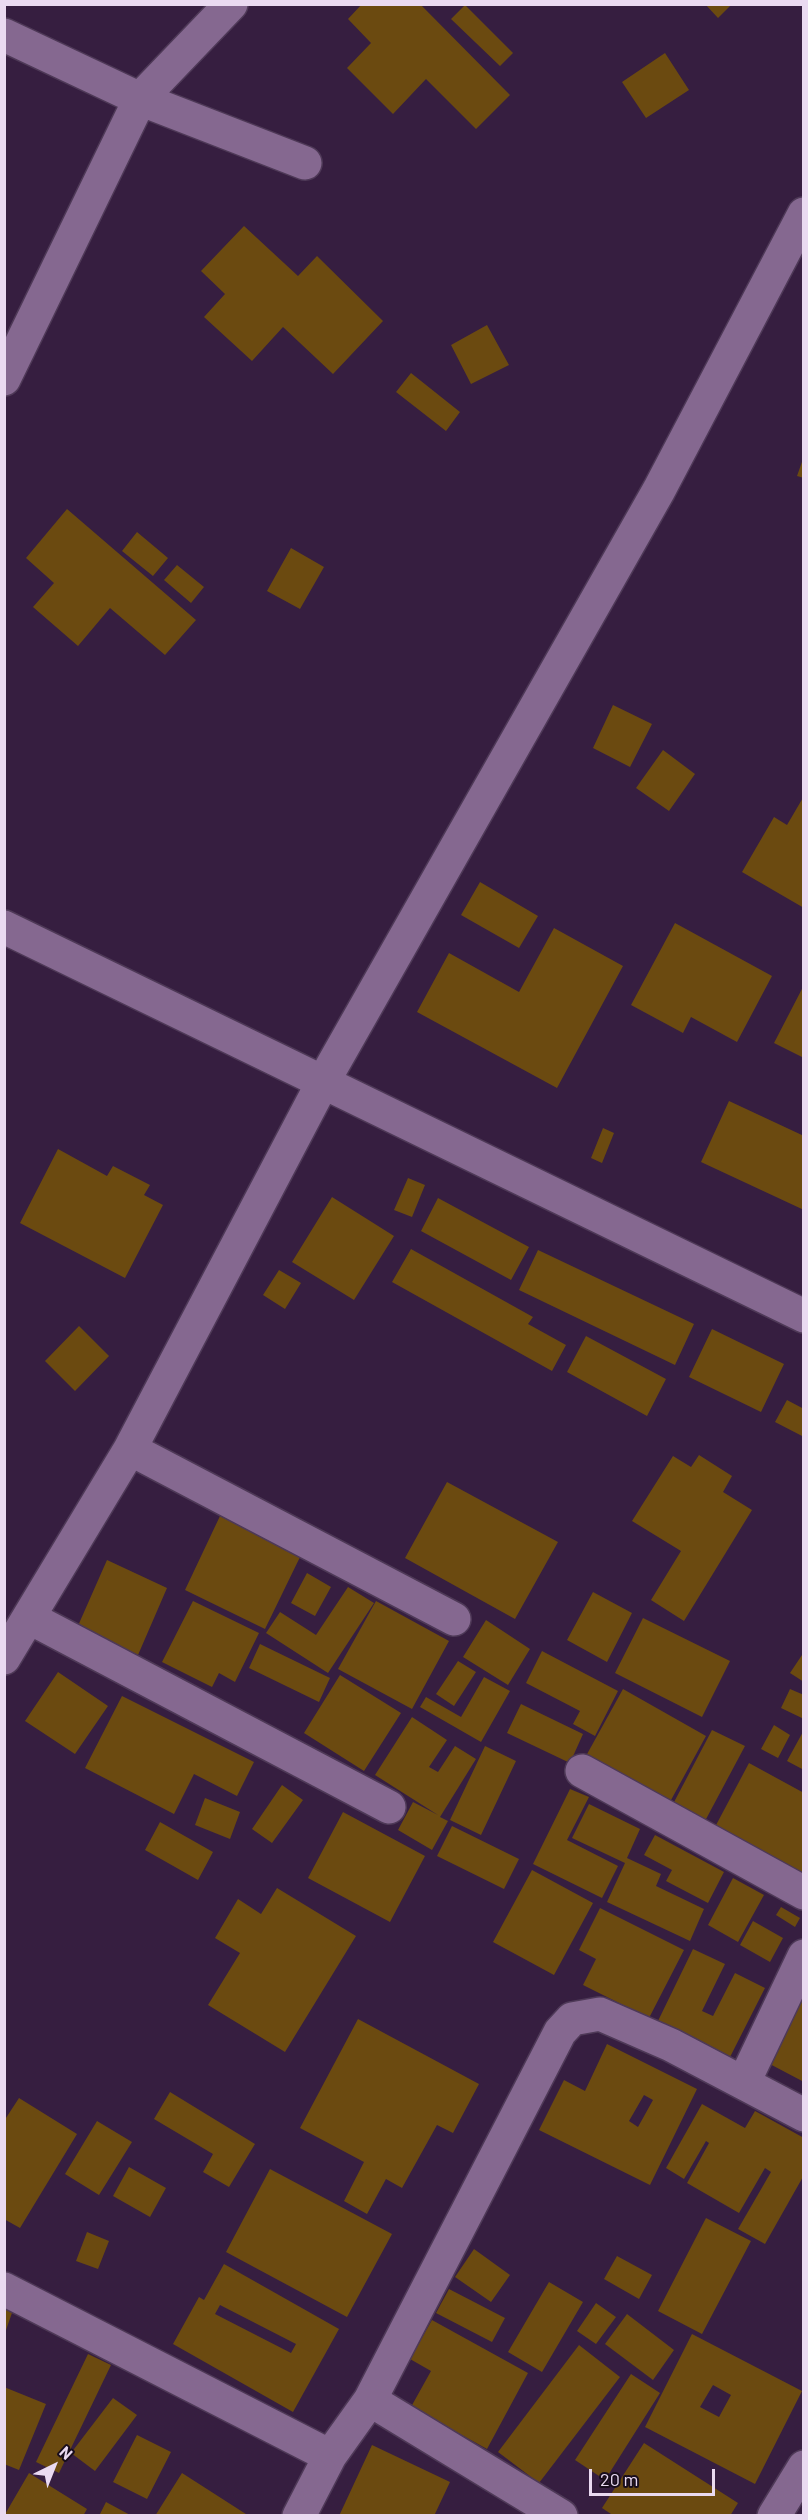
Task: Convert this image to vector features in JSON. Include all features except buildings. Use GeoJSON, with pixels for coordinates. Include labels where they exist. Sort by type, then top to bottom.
{"type":"FeatureCollection","features":[{"type":"Feature","properties":{"kind":"street"},"geometry":{"type":"LineString","coordinates":[[4,379],[140,99],[231,4]]}},
{"type":"Feature","properties":{"kind":"street"},"geometry":{"type":"LineString","coordinates":[[4,35],[140,99],[305,163]]}},
{"type":"Feature","properties":{"kind":"street"},"geometry":{"type":"LineString","coordinates":[[4,1658],[130,1449],[323,1082],[659,489],[804,214]]}},
{"type":"Feature","properties":{"kind":"street"},"geometry":{"type":"LineString","coordinates":[[4,927],[804,1316]]}},
{"type":"Feature","properties":{"kind":"street"},"geometry":{"type":"LineString","coordinates":[[130,1449],[454,1619]]}},
{"type":"Feature","properties":{"kind":"street"},"geometry":{"type":"LineString","coordinates":[[30,1618],[389,1807]]}},
{"type":"Feature","properties":{"kind":"street"},"geometry":{"type":"LineString","coordinates":[[582,1771],[804,1893]]}},
{"type":"Feature","properties":{"kind":"street"},"geometry":{"type":"LineString","coordinates":[[744,2082],[804,1956]]}},
{"type":"Feature","properties":{"kind":"street"},"geometry":{"type":"LineString","coordinates":[[299,2516],[330,2456],[370,2400],[560,2032],[572,2019],[600,2014],[671,2044],[804,2115]]}},
{"type":"Feature","properties":{"kind":"street"},"geometry":{"type":"LineString","coordinates":[[4,2289],[330,2456]]}},
{"type":"Feature","properties":{"kind":"street"},"geometry":{"type":"LineString","coordinates":[[370,2400],[561,2516]]}},
{"type":"Feature","properties":{"kind":"street"},"geometry":{"type":"LineString","coordinates":[[774,2516],[804,2468]]}}]}
